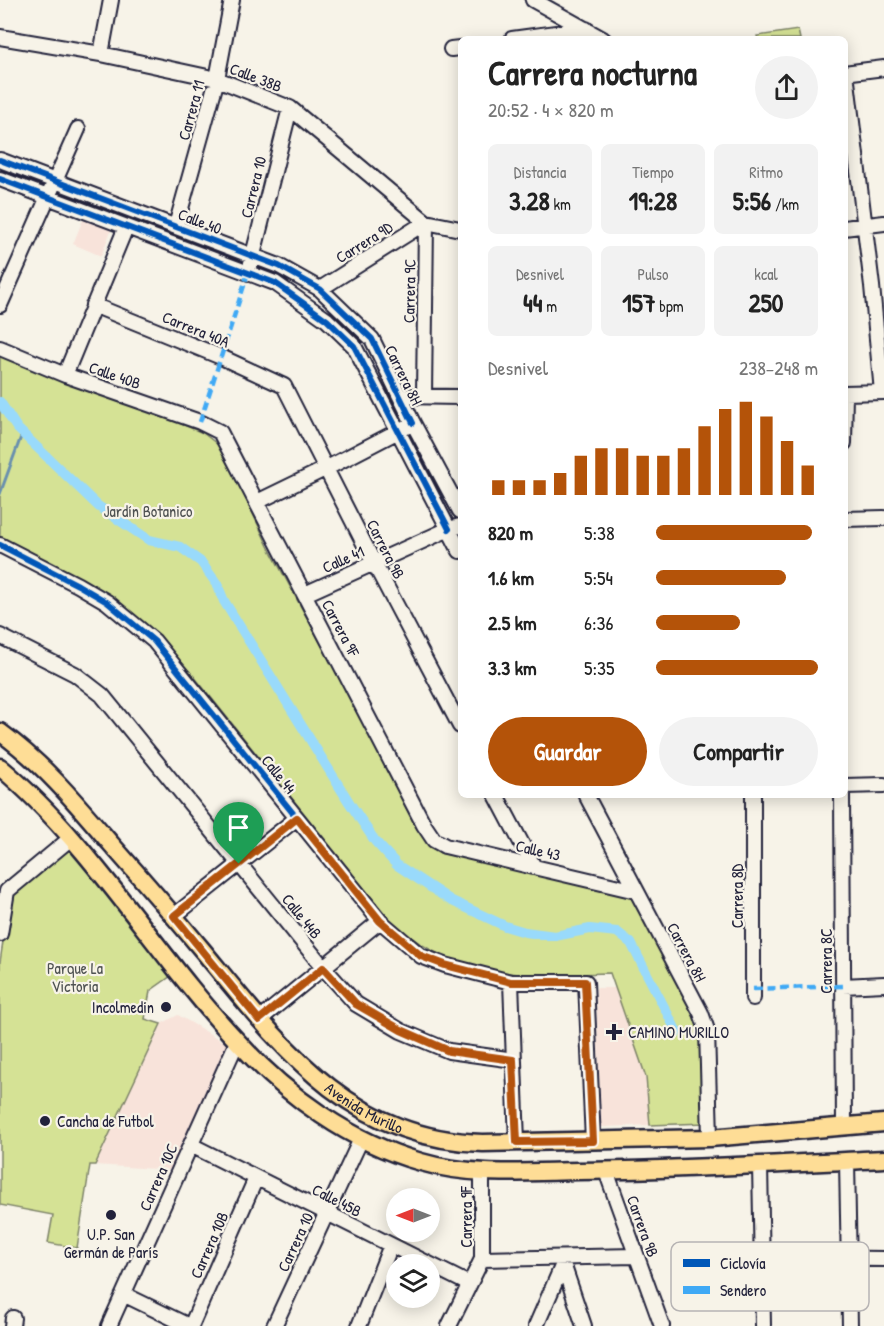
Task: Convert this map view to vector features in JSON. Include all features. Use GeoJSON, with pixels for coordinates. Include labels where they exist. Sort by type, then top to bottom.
{"type":"FeatureCollection","features":[{"type":"Feature","properties":{"kind":"main road","name":"Avenida Murillo"},"geometry":{"type":"LineString","coordinates":[[0,732],[24,750],[59,783],[174,916],[259,1020],[307,1070],[340,1096],[370,1114],[428,1136],[455,1142],[710,1138],[884,1123]]}},
{"type":"Feature","properties":{"kind":"main road","name":"Avenida Murillo"},"geometry":{"type":"LineString","coordinates":[[0,767],[71,838],[237,1042],[291,1092],[361,1139],[420,1162],[482,1173],[606,1171],[884,1159]]}},
{"type":"Feature","properties":{"kind":"street"},"geometry":{"type":"LineString","coordinates":[[100,54],[111,0]]}},
{"type":"Feature","properties":{"kind":"street","name":"Carrera 11"},"geometry":{"type":"LineString","coordinates":[[176,226],[217,79],[232,0]]}},
{"type":"Feature","properties":{"kind":"street"},"geometry":{"type":"LineString","coordinates":[[532,0],[598,36]]}},
{"type":"Feature","properties":{"kind":"street"},"geometry":{"type":"LineString","coordinates":[[534,36],[586,29]]}},
{"type":"Feature","properties":{"kind":"street","name":"Calle 38B"},"geometry":{"type":"LineString","coordinates":[[0,38],[100,54],[217,79],[290,108],[426,222],[458,229]]}},
{"type":"Feature","properties":{"kind":"street"},"geometry":{"type":"LineString","coordinates":[[848,73],[884,68]]}},
{"type":"Feature","properties":{"kind":"street"},"geometry":{"type":"LineString","coordinates":[[848,96],[883,392],[848,393]]}},
{"type":"Feature","properties":{"kind":"street","name":"Carrera 10"},"geometry":{"type":"LineString","coordinates":[[248,273],[290,108]]}},
{"type":"Feature","properties":{"kind":"street"},"geometry":{"type":"LineString","coordinates":[[0,305],[78,129]]}},
{"type":"Feature","properties":{"kind":"street","name":"Calle 40"},"geometry":{"type":"LineString","coordinates":[[0,160],[279,266],[320,289],[372,339]]}},
{"type":"Feature","properties":{"kind":"street","name":"Calle 40"},"geometry":{"type":"LineString","coordinates":[[0,179],[275,284],[327,320],[354,346]]}},
{"type":"Feature","properties":{"kind":"street","name":"Carrera 9D"},"geometry":{"type":"LineString","coordinates":[[320,289],[426,222]]}},
{"type":"Feature","properties":{"kind":"street","name":"Carrera 9C"},"geometry":{"type":"LineString","coordinates":[[424,396],[426,222]]}},
{"type":"Feature","properties":{"kind":"street"},"geometry":{"type":"LineString","coordinates":[[848,228],[884,223]]}},
{"type":"Feature","properties":{"kind":"street"},"geometry":{"type":"LineString","coordinates":[[65,375],[126,227]]}},
{"type":"Feature","properties":{"kind":"street","name":"Carrera 40A"},"geometry":{"type":"LineString","coordinates":[[93,305],[221,357],[284,386]]}},
{"type":"Feature","properties":{"kind":"street","name":"Carrera 8H"},"geometry":{"type":"LineString","coordinates":[[372,339],[458,507]]}},
{"type":"Feature","properties":{"kind":"street","name":"Carrera 8H"},"geometry":{"type":"LineString","coordinates":[[354,346],[455,527]]}},
{"type":"Feature","properties":{"kind":"street","name":"Calle 40B"},"geometry":{"type":"LineString","coordinates":[[0,348],[65,375],[200,422],[220,432]]}},
{"type":"Feature","properties":{"kind":"street","name":"Carrera 9B"},"geometry":{"type":"LineString","coordinates":[[284,386],[458,722]]}},
{"type":"Feature","properties":{"kind":"street"},"geometry":{"type":"LineString","coordinates":[[400,396],[458,397]]}},
{"type":"Feature","properties":{"kind":"street"},"geometry":{"type":"LineString","coordinates":[[256,502],[413,423]]}},
{"type":"Feature","properties":{"kind":"street","name":"Carrera 9F"},"geometry":{"type":"LineString","coordinates":[[220,432],[424,825],[434,840]]}},
{"type":"Feature","properties":{"kind":"street"},"geometry":{"type":"LineString","coordinates":[[848,519],[884,519]]}},
{"type":"Feature","properties":{"kind":"street","name":"Calle 41"},"geometry":{"type":"LineString","coordinates":[[304,594],[455,527]]}},
{"type":"Feature","properties":{"kind":"street","name":"Calle 44"},"geometry":{"type":"LineString","coordinates":[[0,545],[107,602],[154,641],[380,921],[421,956],[445,965],[511,982],[585,982],[593,1141]]}},
{"type":"Feature","properties":{"kind":"street","name":"Calle 44B"},"geometry":{"type":"LineString","coordinates":[[0,636],[75,674],[102,695],[323,968],[356,1004],[401,1030],[449,1051],[513,1060]]}},
{"type":"Feature","properties":{"kind":"street"},"geometry":{"type":"LineString","coordinates":[[848,786],[884,785]]}},
{"type":"Feature","properties":{"kind":"street"},"geometry":{"type":"LineString","coordinates":[[498,798],[532,865]]}},
{"type":"Feature","properties":{"kind":"street","name":"Carrera 8H"},"geometry":{"type":"LineString","coordinates":[[588,798],[701,1013],[707,1030],[710,1138]]}},
{"type":"Feature","properties":{"kind":"street","name":"Carrera 8D"},"geometry":{"type":"LineString","coordinates":[[753,798],[753,998]]}},
{"type":"Feature","properties":{"kind":"street","name":"Carrera 8C"},"geometry":{"type":"LineString","coordinates":[[842,798],[844,1126]]}},
{"type":"Feature","properties":{"kind":"street"},"geometry":{"type":"LineString","coordinates":[[174,916],[297,818]]}},
{"type":"Feature","properties":{"kind":"street"},"geometry":{"type":"LineString","coordinates":[[0,934],[4,887],[71,838]]}},
{"type":"Feature","properties":{"kind":"street","name":"Calle 43"},"geometry":{"type":"LineString","coordinates":[[434,840],[445,846],[636,891]]}},
{"type":"Feature","properties":{"kind":"street"},"geometry":{"type":"LineString","coordinates":[[259,1020],[380,921]]}},
{"type":"Feature","properties":{"kind":"street"},"geometry":{"type":"LineString","coordinates":[[511,982],[517,1142]]}},
{"type":"Feature","properties":{"kind":"street"},"geometry":{"type":"LineString","coordinates":[[843,986],[884,984]]}},
{"type":"Feature","properties":{"kind":"street","name":"Carrera 10C"},"geometry":{"type":"LineString","coordinates":[[109,1326],[237,1042]]}},
{"type":"Feature","properties":{"kind":"street","name":"Carrera 10"},"geometry":{"type":"LineString","coordinates":[[274,1326],[361,1139]]}},
{"type":"Feature","properties":{"kind":"street","name":"Calle 45B"},"geometry":{"type":"LineString","coordinates":[[191,1145],[469,1284]]}},
{"type":"Feature","properties":{"kind":"street"},"geometry":{"type":"LineString","coordinates":[[847,1161],[849,1242]]}},
{"type":"Feature","properties":{"kind":"street"},"geometry":{"type":"LineString","coordinates":[[760,1165],[761,1242]]}},
{"type":"Feature","properties":{"kind":"street","name":"Carrera 9B"},"geometry":{"type":"LineString","coordinates":[[606,1171],[662,1326]]}},
{"type":"Feature","properties":{"kind":"street","name":"Carrera 9F"},"geometry":{"type":"LineString","coordinates":[[449,1326],[482,1259],[482,1173]]}},
{"type":"Feature","properties":{"kind":"street","name":"Carrera 10B"},"geometry":{"type":"LineString","coordinates":[[190,1326],[256,1178]]}},
{"type":"Feature","properties":{"kind":"street"},"geometry":{"type":"LineString","coordinates":[[359,1326],[391,1245]]}},
{"type":"Feature","properties":{"kind":"street"},"geometry":{"type":"LineString","coordinates":[[482,1259],[562,1261],[635,1256]]}},
{"type":"Feature","properties":{"kind":"street"},"geometry":{"type":"LineString","coordinates":[[536,1326],[562,1261]]}},
{"type":"Feature","properties":{"kind":"street"},"geometry":{"type":"LineString","coordinates":[[562,1261],[584,1326]]}},
{"type":"Feature","properties":{"kind":"street"},"geometry":{"type":"LineString","coordinates":[[124,1295],[190,1326]]}},
{"type":"Feature","properties":{"kind":"street"},"geometry":{"type":"LineString","coordinates":[[763,1311],[763,1326]]}},
{"type":"Feature","properties":{"kind":"street"},"geometry":{"type":"LineString","coordinates":[[850,1311],[850,1326]]}},
{"type":"Feature","properties":{"kind":"shaded area"},"geometry":{"type":"Polygon","coordinates":[[[84,217],[112,228],[101,256],[73,244],[84,217]]]}},
{"type":"Feature","properties":{"kind":"shaded area","name":"CAMINO MURILLO"},"geometry":{"type":"Polygon","coordinates":[[[596,988],[615,988],[646,1077],[650,1125],[601,1127],[596,988]]]}},
{"type":"Feature","properties":{"kind":"shaded area"},"geometry":{"type":"Polygon","coordinates":[[[178,1015],[227,1044],[172,1170],[95,1165],[161,1024],[178,1015]]]}},
{"type":"Feature","properties":{"kind":"green space"},"geometry":{"type":"Polygon","coordinates":[[[798,30],[799,36],[757,36],[798,30]]]}},
{"type":"Feature","properties":{"kind":"green space","name":"Jardín Botanico"},"geometry":{"type":"Polygon","coordinates":[[[0,355],[165,417],[203,433],[222,448],[268,546],[348,694],[416,827],[428,843],[440,853],[631,893],[700,1027],[706,1123],[650,1125],[646,1077],[610,973],[548,975],[492,971],[466,965],[440,955],[414,939],[388,918],[193,675],[161,640],[0,539],[0,355]]]}},
{"type":"Feature","properties":{"kind":"green space","name":"Parque La Victoria"},"geometry":{"type":"Polygon","coordinates":[[[72,843],[171,976],[150,991],[145,1019],[161,1024],[95,1165],[90,1165],[77,1248],[48,1243],[53,1215],[0,1205],[0,962],[10,895],[72,843]]]}},
{"type":"Feature","properties":{"kind":"waterway"},"geometry":{"type":"LineString","coordinates":[[0,402],[17,428],[98,506],[149,540],[180,547],[201,562],[217,584],[224,601],[349,802],[375,841],[397,865],[450,900],[505,926],[525,932],[555,936],[590,929],[617,932],[631,943],[677,1032]]}},
{"type":"Feature","properties":{"kind":"waterway"},"geometry":{"type":"LineString","coordinates":[[0,494],[22,434]]}},
{"type":"Feature","properties":{"kind":"marked path"},"geometry":{"type":"LineString","coordinates":[[200,422],[248,273]]}},
{"type":"Feature","properties":{"kind":"marked path"},"geometry":{"type":"LineString","coordinates":[[753,989],[843,986]]}},
{"type":"Feature","properties":{"kind":"cycle path"},"geometry":{"type":"LineString","coordinates":[[0,160],[279,266],[320,289],[372,339],[413,423]]}},
{"type":"Feature","properties":{"kind":"cycle path"},"geometry":{"type":"LineString","coordinates":[[0,179],[275,283],[327,320],[354,346],[449,529]]}},
{"type":"Feature","properties":{"kind":"cycle path"},"geometry":{"type":"LineString","coordinates":[[0,545],[107,602],[154,641],[380,921],[421,956],[445,965],[511,982],[586,982],[593,1141]]}},
{"type":"Feature","properties":{"kind":"place","name":"Incolmedin"},"geometry":{"type":"Point","coordinates":[166,1007]}},
{"type":"Feature","properties":{"kind":"place","name":"CAMINO MURILLO"},"geometry":{"type":"Point","coordinates":[614,1032]}},
{"type":"Feature","properties":{"kind":"place","name":"Cancha de Futbol"},"geometry":{"type":"Point","coordinates":[45,1121]}},
{"type":"Feature","properties":{"kind":"place","name":"U.P. San Germán de París"},"geometry":{"type":"Point","coordinates":[111,1215]}},
{"type":"Feature","properties":{"kind":"route"},"geometry":{"type":"LineString","coordinates":[[297,818],[380,921],[421,956],[445,965],[511,982],[585,982],[593,1141],[517,1142],[513,1060],[449,1051],[401,1030],[356,1004],[323,968],[259,1020],[174,916],[239,864],[297,818]]}}]}
